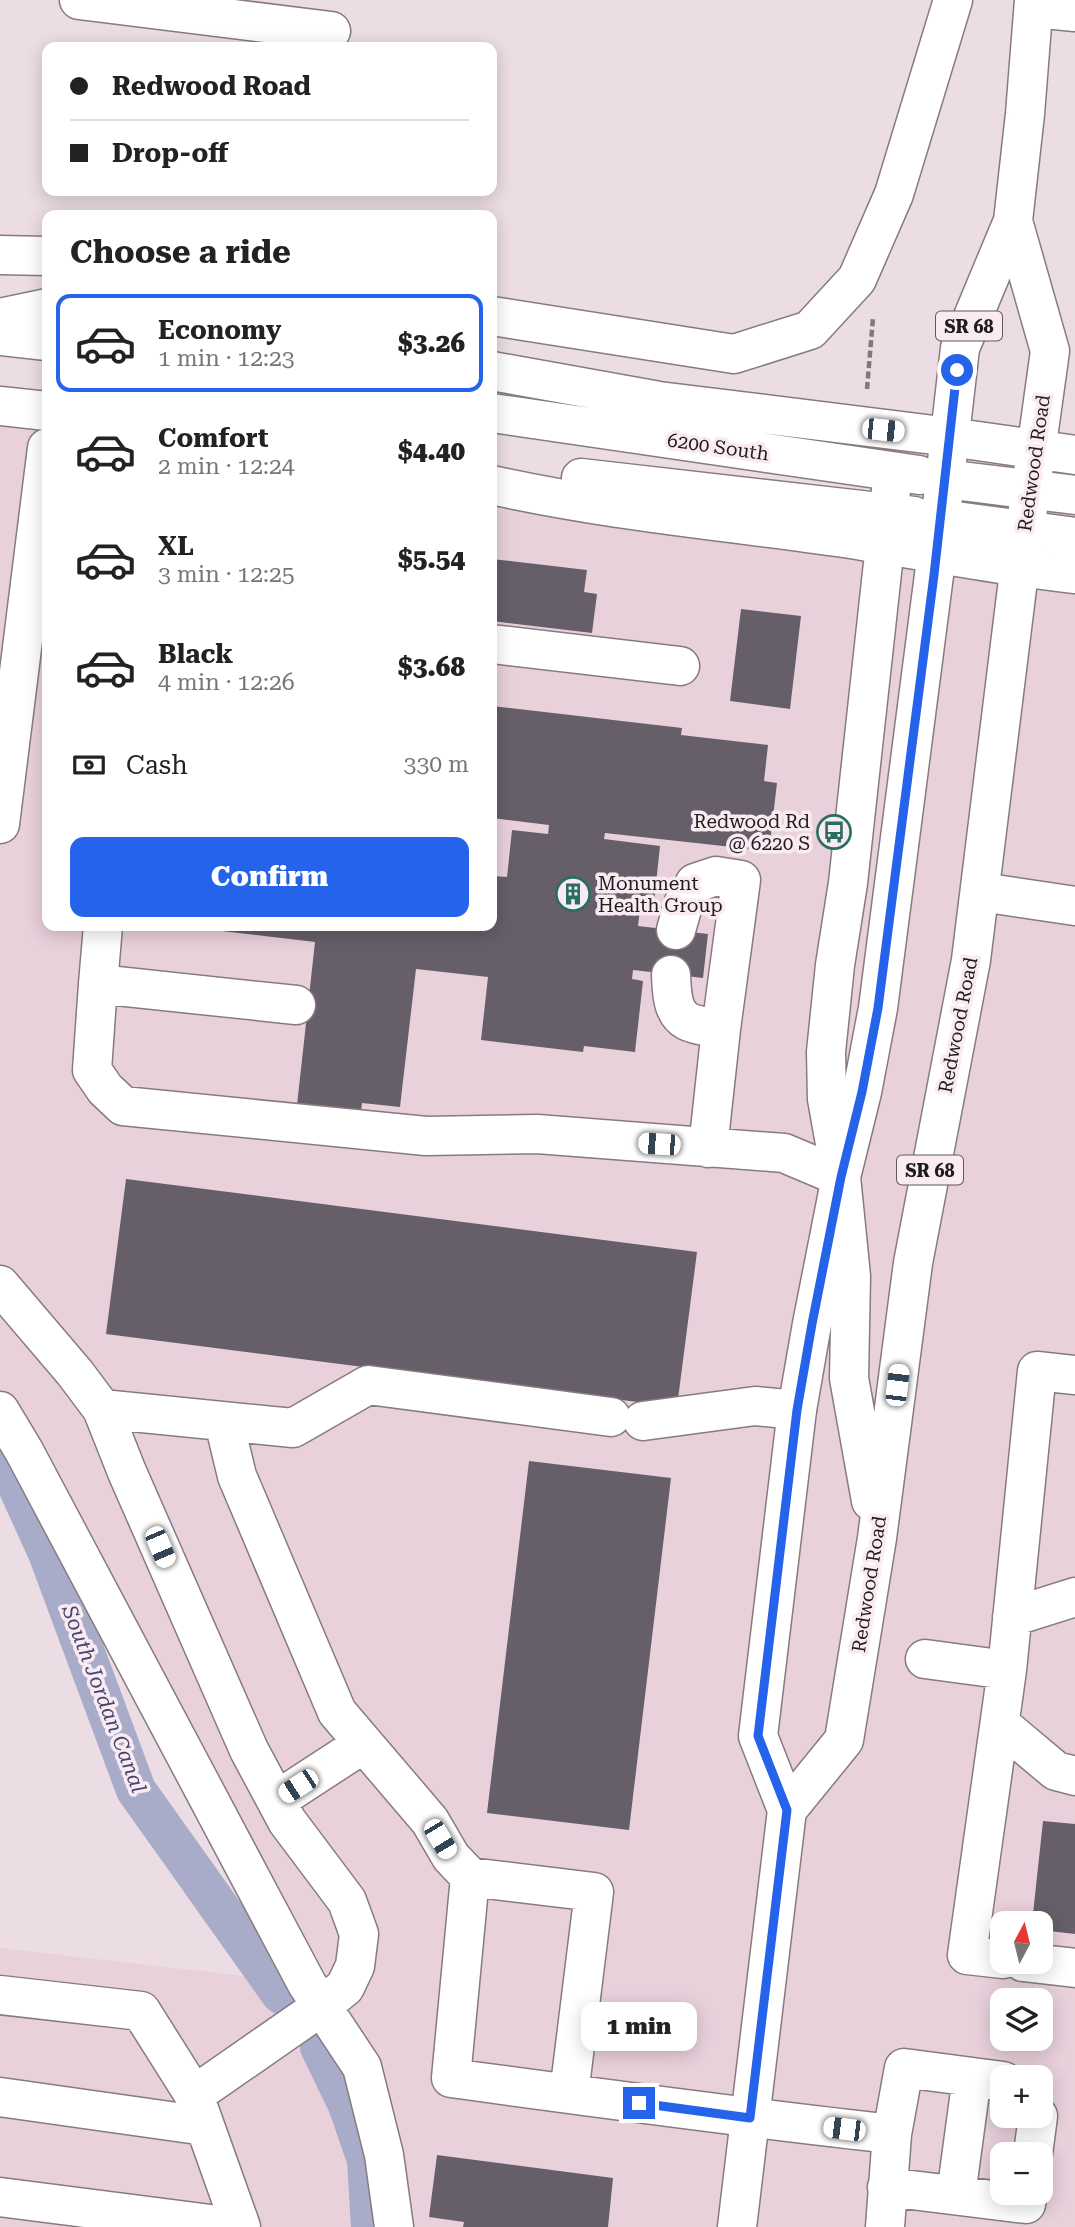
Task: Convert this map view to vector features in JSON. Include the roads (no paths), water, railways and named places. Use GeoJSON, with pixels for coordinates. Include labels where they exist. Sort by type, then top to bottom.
{"type":"FeatureCollection","features":[{"type":"Feature","properties":{"kind":"main road"},"geometry":{"type":"LineString","coordinates":[[79,0],[331,31]]}},
{"type":"Feature","properties":{"kind":"main road"},"geometry":{"type":"LineString","coordinates":[[497,317],[734,354],[810,330],[857,279],[894,194],[953,0]]}},
{"type":"Feature","properties":{"kind":"main road"},"geometry":{"type":"LineString","coordinates":[[1034,4],[1075,12]]}},
{"type":"Feature","properties":{"kind":"main road","name":"Redwood Road"},"geometry":{"type":"LineString","coordinates":[[737,2227],[787,1810],[758,1736],[797,1410],[841,1177],[862,1092],[878,1008],[939,537],[960,348],[1013,221],[1034,4]]}},
{"type":"Feature","properties":{"kind":"main road","name":"Redwood Road"},"geometry":{"type":"LineString","coordinates":[[787,1810],[844,1740],[877,1538],[913,1263],[971,960],[981,892],[1020,569],[1050,351],[1013,221]]}},
{"type":"Feature","properties":{"kind":"main road"},"geometry":{"type":"LineString","coordinates":[[0,255],[42,256]]}},
{"type":"Feature","properties":{"kind":"main road"},"geometry":{"type":"LineString","coordinates":[[0,318],[42,309]]}},
{"type":"Feature","properties":{"kind":"main road"},"geometry":{"type":"LineString","coordinates":[[0,336],[42,340]]}},
{"type":"Feature","properties":{"kind":"main road"},"geometry":{"type":"LineString","coordinates":[[497,372],[659,401],[1075,455]]}},
{"type":"Feature","properties":{"kind":"main road"},"geometry":{"type":"LineString","coordinates":[[0,406],[42,410]]}},
{"type":"Feature","properties":{"kind":"main road","name":"6200 South"},"geometry":{"type":"LineString","coordinates":[[498,415],[1075,495]]}},
{"type":"Feature","properties":{"kind":"main road"},"geometry":{"type":"LineString","coordinates":[[497,469],[939,537],[1025,531],[1075,537]]}},
{"type":"Feature","properties":{"kind":"main road"},"geometry":{"type":"LineString","coordinates":[[877,1538],[849,1378],[851,1276],[841,1177],[827,1099],[826,1052],[835,965],[848,883],[893,471]]}},
{"type":"Feature","properties":{"kind":"main road"},"geometry":{"type":"LineString","coordinates":[[497,486],[620,509],[887,529]]}},
{"type":"Feature","properties":{"kind":"main road"},"geometry":{"type":"LineString","coordinates":[[0,824],[42,488]]}},
{"type":"Feature","properties":{"kind":"main road"},"geometry":{"type":"LineString","coordinates":[[939,537],[1020,569],[1075,574]]}},
{"type":"Feature","properties":{"kind":"main road"},"geometry":{"type":"LineString","coordinates":[[497,645],[680,666]]}},
{"type":"Feature","properties":{"kind":"main road"},"geometry":{"type":"LineString","coordinates":[[676,930],[684,902],[695,883],[716,876],[741,880],[708,1148]]}},
{"type":"Feature","properties":{"kind":"main road"},"geometry":{"type":"LineString","coordinates":[[981,892],[1075,906]]}},
{"type":"Feature","properties":{"kind":"main road"},"geometry":{"type":"LineString","coordinates":[[103,931],[92,1070],[105,1089],[123,1105],[426,1136],[537,1134],[784,1153],[841,1177]]}},
{"type":"Feature","properties":{"kind":"main road"},"geometry":{"type":"LineString","coordinates":[[671,975],[672,998],[677,1011],[687,1021],[721,1029]]}},
{"type":"Feature","properties":{"kind":"main road"},"geometry":{"type":"LineString","coordinates":[[98,984],[296,1005]]}},
{"type":"Feature","properties":{"kind":"main road"},"geometry":{"type":"LineString","coordinates":[[0,1285],[102,1409],[248,1750],[288,1821],[347,1901],[359,1934],[355,1966],[345,1987],[200,2110],[0,2097]]}},
{"type":"Feature","properties":{"kind":"main road"},"geometry":{"type":"LineString","coordinates":[[990,1958],[967,1955],[1007,1670],[1037,1371],[1075,1375]]}},
{"type":"Feature","properties":{"kind":"main road"},"geometry":{"type":"LineString","coordinates":[[102,1409],[293,1427],[368,1385],[627,1419],[755,1406],[797,1410]]}},
{"type":"Feature","properties":{"kind":"main road"},"geometry":{"type":"LineString","coordinates":[[0,1411],[24,1451],[307,1984],[362,2067],[384,2155],[394,2227]]}},
{"type":"Feature","properties":{"kind":"main road"},"geometry":{"type":"LineString","coordinates":[[224,1422],[237,1476],[337,1712],[430,1821],[451,1857],[470,1877],[594,1892],[569,2094]]}},
{"type":"Feature","properties":{"kind":"main road"},"geometry":{"type":"LineString","coordinates":[[1012,1618],[1075,1597]]}},
{"type":"Feature","properties":{"kind":"main road"},"geometry":{"type":"LineString","coordinates":[[925,1659],[1007,1670]]}},
{"type":"Feature","properties":{"kind":"main road"},"geometry":{"type":"LineString","coordinates":[[1000,1724],[1056,1771],[1075,1776]]}},
{"type":"Feature","properties":{"kind":"main road"},"geometry":{"type":"LineString","coordinates":[[276,1800],[363,1744]]}},
{"type":"Feature","properties":{"kind":"main road"},"geometry":{"type":"LineString","coordinates":[[470,1877],[451,2078],[892,2134]]}},
{"type":"Feature","properties":{"kind":"main road"},"geometry":{"type":"LineString","coordinates":[[1054,1966],[1075,1968]]}},
{"type":"Feature","properties":{"kind":"main road"},"geometry":{"type":"LineString","coordinates":[[0,1996],[141,2011],[200,2110],[241,2227]]}},
{"type":"Feature","properties":{"kind":"main road"},"geometry":{"type":"LineString","coordinates":[[885,2227],[892,2134],[904,2068],[987,2079],[956,2195]]}},
{"type":"Feature","properties":{"kind":"main road"},"geometry":{"type":"LineString","coordinates":[[887,2187],[990,2199]]}},
{"type":"Feature","properties":{"kind":"main road"},"geometry":{"type":"LineString","coordinates":[[0,2197],[234,2227]]}},
{"type":"Feature","properties":{"kind":"waterway","name":"South Jordan Canal"},"geometry":{"type":"LineString","coordinates":[[0,1458],[18,1487],[48,1553],[136,1790],[281,1994]]}},
{"type":"Feature","properties":{"kind":"waterway","name":"South Jordan Canal"},"geometry":{"type":"LineString","coordinates":[[320,2047],[348,2105],[367,2160],[371,2227]]}},
{"type":"Feature","properties":{"kind":"place","name":"Redwood Rd @ 6220 S"},"geometry":{"type":"Point","coordinates":[834,832]}},
{"type":"Feature","properties":{"kind":"place","name":"Monument Health Group"},"geometry":{"type":"Point","coordinates":[573,894]}}]}
